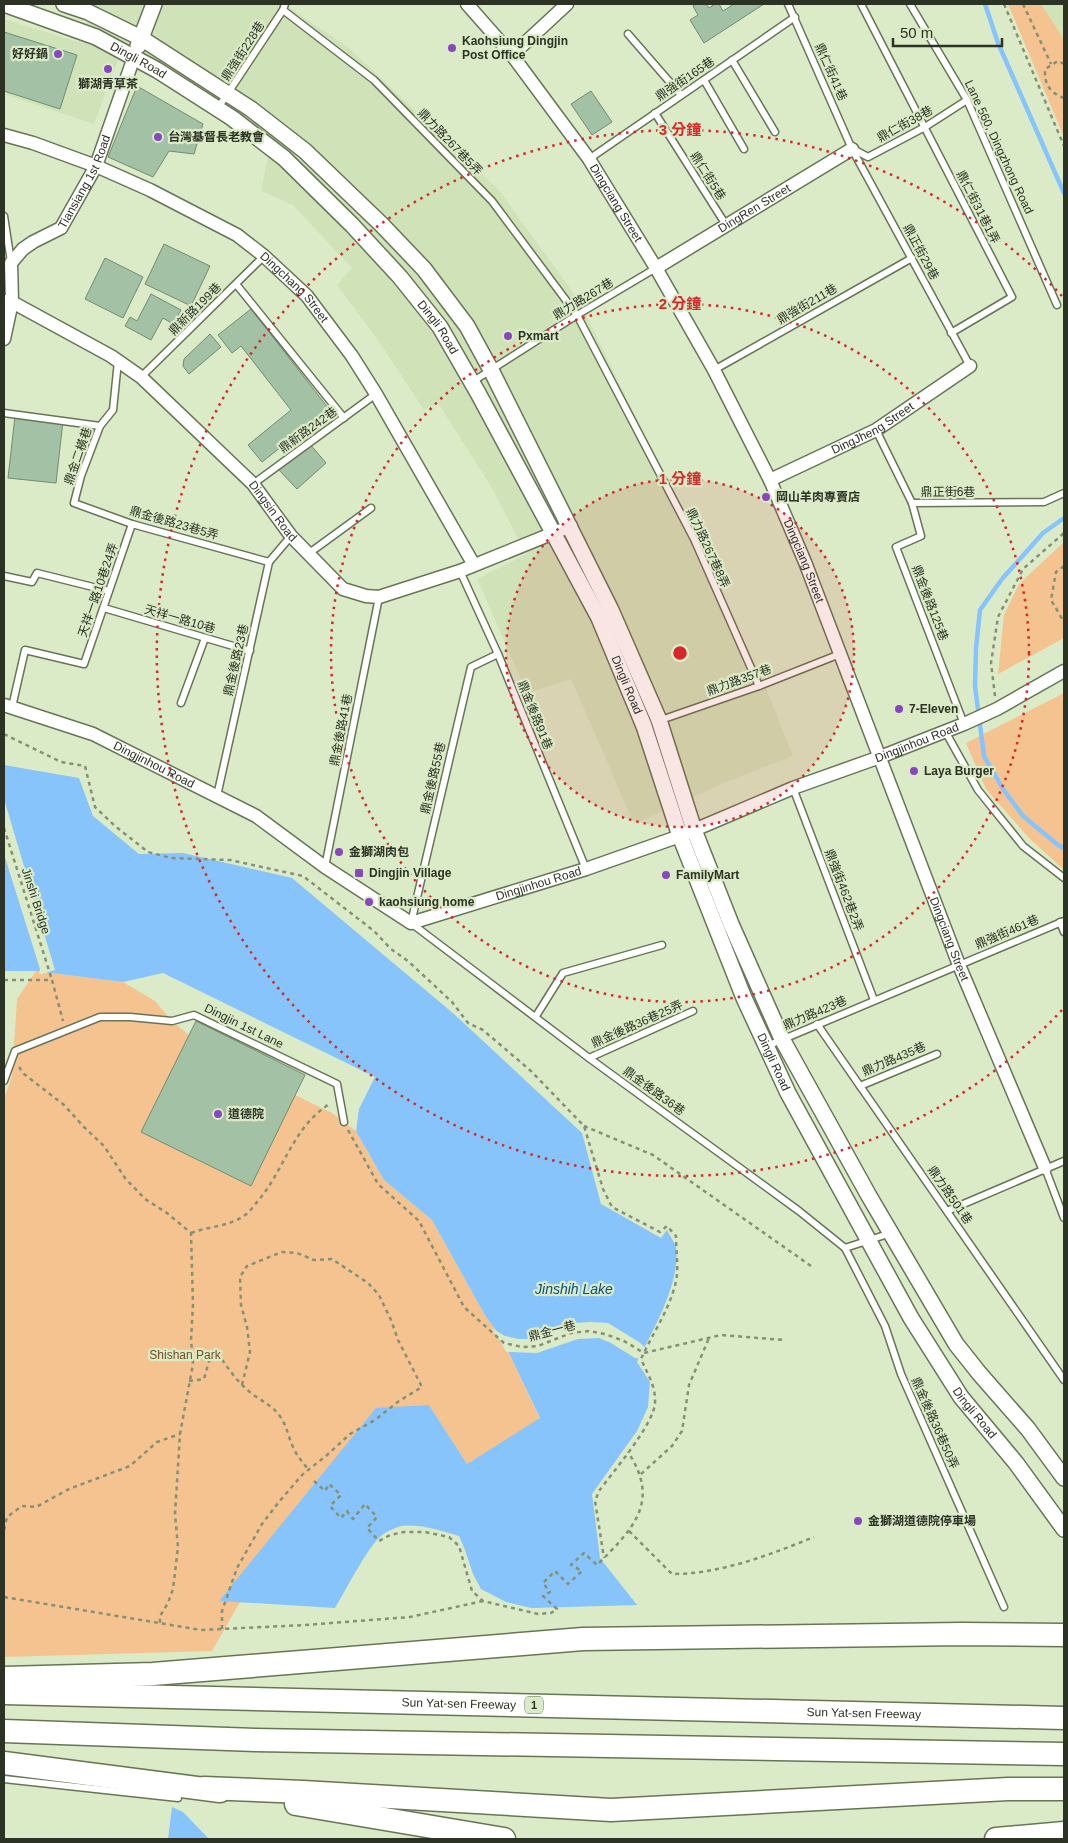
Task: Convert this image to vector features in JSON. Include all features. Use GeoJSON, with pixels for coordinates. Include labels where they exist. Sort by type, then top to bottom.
{"type":"FeatureCollection","features":[{"type":"Feature","properties":{"kind":"highway"},"geometry":{"type":"LineString","coordinates":[[4,1678],[153,1674],[583,1639],[962,1634],[1064,1635]]}},
{"type":"Feature","properties":{"kind":"highway","name":"Sun Yat-sen Freeway"},"geometry":{"type":"LineString","coordinates":[[4,1693],[1064,1718]]}},
{"type":"Feature","properties":{"kind":"highway"},"geometry":{"type":"LineString","coordinates":[[4,1731],[266,1740],[1064,1754]]}},
{"type":"Feature","properties":{"kind":"highway"},"geometry":{"type":"LineString","coordinates":[[4,1763],[204,1788],[504,1839]]}},
{"type":"Feature","properties":{"kind":"highway"},"geometry":{"type":"LineString","coordinates":[[204,1788],[611,1810],[1008,1789],[1064,1789]]}},
{"type":"Feature","properties":{"kind":"highway"},"geometry":{"type":"LineString","coordinates":[[996,1839],[1064,1833]]}},
{"type":"Feature","properties":{"kind":"street","name":"Dingli Road"},"geometry":{"type":"LineString","coordinates":[[4,4],[96,37],[134,57],[218,108],[284,158],[352,225],[400,277],[440,327],[472,382],[599,618],[687,833],[744,998],[788,1093],[910,1318],[961,1397],[1016,1463],[1064,1529]]}},
{"type":"Feature","properties":{"kind":"street","name":"Dingli Road"},"geometry":{"type":"LineString","coordinates":[[64,4],[88,12],[141,38],[228,94],[305,151],[382,225],[424,269],[467,326],[571,526],[611,610],[659,720],[687,833],[731,924],[782,1039],[956,1344],[1028,1429],[1064,1478]]}},
{"type":"Feature","properties":{"kind":"street","name":"Tiansiang 1st Road"},"geometry":{"type":"LineString","coordinates":[[11,263],[23,249],[33,242],[61,228],[96,166],[154,4]]}},
{"type":"Feature","properties":{"kind":"street","name":"Dingciang Street"},"geometry":{"type":"LineString","coordinates":[[467,4],[512,55],[589,158],[656,268],[714,370],[770,480],[880,756],[959,965],[1045,1168]]}},
{"type":"Feature","properties":{"kind":"street"},"geometry":{"type":"LineString","coordinates":[[512,55],[567,4]]}},
{"type":"Feature","properties":{"kind":"street","name":"Dingchang Street"},"geometry":{"type":"LineString","coordinates":[[4,135],[33,143],[96,166],[150,190],[237,235],[264,256],[307,296],[352,356],[376,394],[474,565]]}},
{"type":"Feature","properties":{"kind":"street","name":"DingRen Street"},"geometry":{"type":"LineString","coordinates":[[656,268],[852,149]]}},
{"type":"Feature","properties":{"kind":"street"},"geometry":{"type":"LineString","coordinates":[[4,339],[11,263]]}},
{"type":"Feature","properties":{"kind":"street","name":"Dingsin Road"},"geometry":{"type":"LineString","coordinates":[[8,302],[118,361],[141,377],[253,484],[291,536],[343,589],[366,596],[379,597],[460,571],[571,526]]}},
{"type":"Feature","properties":{"kind":"street","name":"DingJheng Street"},"geometry":{"type":"LineString","coordinates":[[770,480],[876,430],[970,366]]}},
{"type":"Feature","properties":{"kind":"street","name":"Dingjinhou Road"},"geometry":{"type":"LineString","coordinates":[[8,706],[93,734],[256,816],[325,867],[411,923],[586,869],[687,833],[793,788],[964,724],[997,709],[1064,671]]}},
{"type":"Feature","properties":{"kind":"lane","name":"鼎仁街41巷"},"geometry":{"type":"LineString","coordinates":[[788,4],[852,149]]}},
{"type":"Feature","properties":{"kind":"lane","name":"鼎仁街31巷1弄"},"geometry":{"type":"LineString","coordinates":[[861,4],[1012,297],[951,333]]}},
{"type":"Feature","properties":{"kind":"lane","name":"Lane 560, Dingzhong Road"},"geometry":{"type":"LineString","coordinates":[[910,4],[967,100],[1057,305]]}},
{"type":"Feature","properties":{"kind":"lane","name":"鼎強街228巷"},"geometry":{"type":"LineString","coordinates":[[218,108],[284,7]]}},
{"type":"Feature","properties":{"kind":"lane","name":"鼎力路267巷5弄"},"geometry":{"type":"LineString","coordinates":[[284,7],[374,80],[492,201],[577,315]]}},
{"type":"Feature","properties":{"kind":"lane","name":"鼎強街165巷"},"geometry":{"type":"LineString","coordinates":[[589,158],[795,17]]}},
{"type":"Feature","properties":{"kind":"lane"},"geometry":{"type":"LineString","coordinates":[[628,34],[681,95]]}},
{"type":"Feature","properties":{"kind":"lane"},"geometry":{"type":"LineString","coordinates":[[732,60],[775,132]]}},
{"type":"Feature","properties":{"kind":"lane"},"geometry":{"type":"LineString","coordinates":[[704,80],[744,149]]}},
{"type":"Feature","properties":{"kind":"lane","name":"鼎仁街38巷"},"geometry":{"type":"LineString","coordinates":[[852,149],[868,157],[925,127],[967,100]]}},
{"type":"Feature","properties":{"kind":"lane","name":"鼎仁街5巷"},"geometry":{"type":"LineString","coordinates":[[655,113],[726,225]]}},
{"type":"Feature","properties":{"kind":"lane","name":"鼎正街29巷"},"geometry":{"type":"LineString","coordinates":[[852,149],[970,366]]}},
{"type":"Feature","properties":{"kind":"lane"},"geometry":{"type":"LineString","coordinates":[[4,216],[11,263]]}},
{"type":"Feature","properties":{"kind":"lane","name":"鼎新路199巷"},"geometry":{"type":"LineString","coordinates":[[141,377],[264,256]]}},
{"type":"Feature","properties":{"kind":"lane","name":"鼎強街211巷"},"geometry":{"type":"LineString","coordinates":[[714,370],[912,258]]}},
{"type":"Feature","properties":{"kind":"lane","name":"鼎力路267巷"},"geometry":{"type":"LineString","coordinates":[[472,382],[577,315],[656,268]]}},
{"type":"Feature","properties":{"kind":"lane"},"geometry":{"type":"LineString","coordinates":[[236,284],[344,418]]}},
{"type":"Feature","properties":{"kind":"lane","name":"鼎力路267巷8弄"},"geometry":{"type":"LineString","coordinates":[[577,315],[694,540],[759,686]]}},
{"type":"Feature","properties":{"kind":"lane","name":"鼎金二橫巷"},"geometry":{"type":"LineString","coordinates":[[74,504],[100,426],[113,410],[118,361]]}},
{"type":"Feature","properties":{"kind":"lane","name":"鼎新路242巷"},"geometry":{"type":"LineString","coordinates":[[253,484],[376,394]]}},
{"type":"Feature","properties":{"kind":"lane"},"geometry":{"type":"LineString","coordinates":[[4,413],[100,426]]}},
{"type":"Feature","properties":{"kind":"lane","name":"鼎正街6巷"},"geometry":{"type":"LineString","coordinates":[[876,430],[912,503],[1044,502],[1064,493]]}},
{"type":"Feature","properties":{"kind":"lane","name":"鼎金後路125巷"},"geometry":{"type":"LineString","coordinates":[[912,503],[921,536],[896,547],[964,724]]}},
{"type":"Feature","properties":{"kind":"lane","name":"鼎金後路23巷5弄"},"geometry":{"type":"LineString","coordinates":[[74,504],[132,524],[270,562]]}},
{"type":"Feature","properties":{"kind":"lane"},"geometry":{"type":"LineString","coordinates":[[308,554],[371,508]]}},
{"type":"Feature","properties":{"kind":"lane","name":"天祥一路10巷24弄"},"geometry":{"type":"LineString","coordinates":[[8,706],[25,650],[84,664],[132,524]]}},
{"type":"Feature","properties":{"kind":"lane","name":"鼎金後路23巷"},"geometry":{"type":"LineString","coordinates":[[218,796],[270,562],[291,536]]}},
{"type":"Feature","properties":{"kind":"lane","name":"鼎金後路91巷"},"geometry":{"type":"LineString","coordinates":[[460,571],[498,654],[586,869]]}},
{"type":"Feature","properties":{"kind":"lane"},"geometry":{"type":"LineString","coordinates":[[4,576],[32,582],[37,574],[110,591]]}},
{"type":"Feature","properties":{"kind":"lane","name":"鼎金後路41巷"},"geometry":{"type":"LineString","coordinates":[[325,867],[379,597]]}},
{"type":"Feature","properties":{"kind":"lane","name":"天祥一路10巷"},"geometry":{"type":"LineString","coordinates":[[104,608],[250,651]]}},
{"type":"Feature","properties":{"kind":"lane"},"geometry":{"type":"LineString","coordinates":[[181,704],[205,638]]}},
{"type":"Feature","properties":{"kind":"lane","name":"鼎金後路55巷"},"geometry":{"type":"LineString","coordinates":[[411,923],[471,667],[498,654]]}},
{"type":"Feature","properties":{"kind":"lane","name":"鼎力路357巷"},"geometry":{"type":"LineString","coordinates":[[644,726],[759,686],[840,654]]}},
{"type":"Feature","properties":{"kind":"lane"},"geometry":{"type":"LineString","coordinates":[[945,731],[978,790],[1023,846],[1064,878]]}},
{"type":"Feature","properties":{"kind":"lane","name":"鼎強街462巷2弄"},"geometry":{"type":"LineString","coordinates":[[793,788],[874,1000]]}},
{"type":"Feature","properties":{"kind":"lane"},"geometry":{"type":"LineString","coordinates":[[1062,921],[1064,932]]}},
{"type":"Feature","properties":{"kind":"lane","name":"鼎強街461巷"},"geometry":{"type":"LineString","coordinates":[[874,1000],[1062,921]]}},
{"type":"Feature","properties":{"kind":"lane","name":"鼎金後路36巷"},"geometry":{"type":"LineString","coordinates":[[411,923],[589,1058],[799,1211],[845,1248]]}},
{"type":"Feature","properties":{"kind":"lane"},"geometry":{"type":"LineString","coordinates":[[536,1016],[563,973],[662,945]]}},
{"type":"Feature","properties":{"kind":"lane","name":"鼎力路423巷"},"geometry":{"type":"LineString","coordinates":[[766,1047],[874,1000]]}},
{"type":"Feature","properties":{"kind":"lane","name":"鼎金後路36巷25弄"},"geometry":{"type":"LineString","coordinates":[[589,1058],[693,1011]]}},
{"type":"Feature","properties":{"kind":"lane","name":"Dingjin 1st Lane"},"geometry":{"type":"LineString","coordinates":[[13,1058],[15,1051],[100,1017],[130,1017],[172,1021],[194,1015],[337,1084],[344,1122]]}},
{"type":"Feature","properties":{"kind":"lane","name":"鼎力路501巷"},"geometry":{"type":"LineString","coordinates":[[817,1024],[1064,1380]]}},
{"type":"Feature","properties":{"kind":"lane","name":"鼎力路435巷"},"geometry":{"type":"LineString","coordinates":[[860,1086],[937,1054]]}},
{"type":"Feature","properties":{"kind":"lane"},"geometry":{"type":"LineString","coordinates":[[4,1082],[13,1058]]}},
{"type":"Feature","properties":{"kind":"lane"},"geometry":{"type":"LineString","coordinates":[[947,1211],[1064,1161]]}},
{"type":"Feature","properties":{"kind":"lane"},"geometry":{"type":"LineString","coordinates":[[1045,1168],[1064,1218]]}},
{"type":"Feature","properties":{"kind":"lane"},"geometry":{"type":"LineString","coordinates":[[845,1248],[891,1233]]}},
{"type":"Feature","properties":{"kind":"lane","name":"鼎金後路36巷50弄"},"geometry":{"type":"LineString","coordinates":[[845,1248],[885,1326],[901,1374],[1004,1607]]}},
{"type":"Feature","properties":{"kind":"lane"},"geometry":{"type":"LineString","coordinates":[[4,1779],[178,1798]]}},
{"type":"Feature","properties":{"kind":"path"},"geometry":{"type":"LineString","coordinates":[[1004,4],[1064,146]]}},
{"type":"Feature","properties":{"kind":"path"},"geometry":{"type":"LineString","coordinates":[[1023,4],[1052,64]]}},
{"type":"Feature","properties":{"kind":"path"},"geometry":{"type":"LineString","coordinates":[[1064,64],[1058,61],[1052,64],[1045,69],[1044,77],[1049,89],[1064,98]]}},
{"type":"Feature","properties":{"kind":"path"},"geometry":{"type":"LineString","coordinates":[[997,709],[991,663],[998,617],[1023,569],[1064,533]]}},
{"type":"Feature","properties":{"kind":"path"},"geometry":{"type":"LineString","coordinates":[[1064,566],[1056,572],[1051,600],[1064,622]]}},
{"type":"Feature","properties":{"kind":"path"},"geometry":{"type":"LineString","coordinates":[[4,734],[61,762],[86,766],[95,807],[115,826],[148,852],[171,858],[230,860],[304,876],[374,931],[391,949],[408,961],[452,1002],[468,1023],[483,1030],[531,1071],[584,1126],[653,1155],[811,1266]]}},
{"type":"Feature","properties":{"kind":"path","name":"Jinshi Bridge"},"geometry":{"type":"LineString","coordinates":[[4,828],[66,1030]]}},
{"type":"Feature","properties":{"kind":"path"},"geometry":{"type":"LineString","coordinates":[[4,980],[52,980]]}},
{"type":"Feature","properties":{"kind":"path"},"geometry":{"type":"LineString","coordinates":[[13,1058],[24,1074],[64,1105],[104,1146],[125,1178],[145,1199],[167,1213],[191,1234],[193,1304],[191,1340],[193,1364],[180,1434],[175,1514],[178,1547],[173,1589],[168,1603],[160,1616],[160,1623]]}},
{"type":"Feature","properties":{"kind":"path"},"geometry":{"type":"LineString","coordinates":[[191,1234],[205,1228],[227,1225],[246,1214],[271,1184],[292,1142],[323,1108],[340,1098]]}},
{"type":"Feature","properties":{"kind":"path","name":"鼎金一巷"},"geometry":{"type":"LineString","coordinates":[[344,1122],[378,1184],[419,1221],[464,1307],[504,1343],[522,1347],[538,1346],[571,1334],[589,1331],[605,1334],[624,1341],[644,1353]]}},
{"type":"Feature","properties":{"kind":"path"},"geometry":{"type":"LineString","coordinates":[[584,1126],[602,1190],[612,1207],[660,1232],[667,1226],[676,1236],[677,1276],[665,1314],[641,1358],[652,1379],[655,1404],[647,1425],[599,1491],[595,1501],[604,1558]]}},
{"type":"Feature","properties":{"kind":"path"},"geometry":{"type":"LineString","coordinates":[[222,1629],[222,1611],[237,1568],[262,1524],[278,1503],[309,1470],[350,1434],[375,1420],[399,1401],[422,1387],[398,1340],[379,1295],[360,1278],[332,1259],[314,1260],[297,1253],[282,1252],[247,1266],[240,1277],[241,1305],[247,1327],[250,1352],[242,1385]]}},
{"type":"Feature","properties":{"kind":"path"},"geometry":{"type":"LineString","coordinates":[[644,1353],[721,1335],[784,1340]]}},
{"type":"Feature","properties":{"kind":"path"},"geometry":{"type":"LineString","coordinates":[[641,1474],[672,1446],[682,1431],[689,1385],[708,1338]]}},
{"type":"Feature","properties":{"kind":"path"},"geometry":{"type":"LineString","coordinates":[[189,1380],[204,1379],[209,1361],[221,1358],[242,1385],[269,1404],[280,1416],[301,1461],[309,1470]]}},
{"type":"Feature","properties":{"kind":"path"},"geometry":{"type":"LineString","coordinates":[[4,1530],[7,1516],[22,1506],[36,1507],[69,1488],[130,1466],[157,1442],[180,1434]]}},
{"type":"Feature","properties":{"kind":"path"},"geometry":{"type":"LineString","coordinates":[[4,1597],[201,1630],[410,1618],[483,1601],[538,1614],[550,1613],[557,1609],[543,1596],[550,1592],[543,1583],[555,1571],[568,1584],[582,1571],[571,1566],[584,1553],[597,1565],[629,1531],[640,1510],[644,1493],[641,1474],[628,1452]]}},
{"type":"Feature","properties":{"kind":"path"},"geometry":{"type":"LineString","coordinates":[[314,1481],[324,1491],[329,1484],[341,1495],[330,1506],[341,1518],[347,1511],[353,1518],[365,1504],[377,1516],[367,1528],[379,1542],[390,1535],[404,1532],[425,1532],[449,1537],[460,1546],[472,1591],[483,1601]]}},
{"type":"Feature","properties":{"kind":"path"},"geometry":{"type":"LineString","coordinates":[[629,1531],[672,1574],[695,1574],[761,1558],[814,1537]]}},
{"type":"Feature","properties":{"kind":"shaded area"},"geometry":{"type":"Polygon","coordinates":[[[95,4],[284,4],[348,47],[498,189],[580,302],[762,678],[793,756],[726,782],[634,824],[571,679],[527,693],[477,579],[526,554],[492,488],[438,403],[424,410],[380,343],[337,285],[352,268],[293,205],[261,191],[268,156],[205,111],[155,79],[118,60],[94,124],[4,94],[4,19],[78,42],[95,4]]]}},
{"type":"Feature","properties":{"kind":"shaded area"},"geometry":{"type":"Polygon","coordinates":[[[1041,4],[1064,4],[1064,39],[1041,4]]]}},
{"type":"Feature","properties":{"kind":"green space"},"geometry":{"type":"Polygon","coordinates":[[[1008,4],[1041,4],[1064,39],[1064,137],[1008,4]]]}},
{"type":"Feature","properties":{"kind":"green space"},"geometry":{"type":"Polygon","coordinates":[[[1064,542],[1064,638],[998,674],[1004,615],[1019,584],[1064,542]]]}},
{"type":"Feature","properties":{"kind":"green space"},"geometry":{"type":"Polygon","coordinates":[[[1064,693],[1064,870],[1029,838],[986,789],[966,743],[1064,693]]]}},
{"type":"Feature","properties":{"kind":"green space","name":"Shishan Park"},"geometry":{"type":"Polygon","coordinates":[[[36,971],[123,982],[155,1001],[172,1021],[189,1035],[142,1132],[251,1186],[295,1095],[332,1113],[356,1131],[384,1180],[432,1220],[486,1317],[502,1338],[540,1419],[467,1464],[429,1405],[219,1601],[240,1602],[212,1651],[4,1657],[4,1099],[12,1076],[17,999],[36,971]]]}},
{"type":"Feature","properties":{"kind":"water","name":"Jinshih Lake"},"geometry":{"type":"Polygon","coordinates":[[[4,765],[79,778],[93,816],[139,854],[183,853],[292,878],[454,1014],[582,1133],[601,1204],[661,1238],[667,1230],[676,1248],[674,1276],[664,1306],[637,1362],[650,1382],[648,1407],[637,1431],[592,1494],[600,1558],[637,1605],[531,1608],[506,1602],[481,1589],[473,1574],[459,1536],[412,1526],[398,1527],[391,1530],[375,1542],[335,1608],[219,1601],[376,1408],[429,1405],[467,1464],[540,1418],[502,1338],[486,1317],[432,1220],[384,1180],[356,1131],[359,1109],[375,1077],[163,973],[123,982],[36,971],[4,971],[4,765]]]}},
{"type":"Feature","properties":{"kind":"water"},"geometry":{"type":"Polygon","coordinates":[[[172,1807],[183,1812],[209,1839],[168,1839],[172,1807]]]}},
{"type":"Feature","properties":{"kind":"pier"},"geometry":{"type":"Polygon","coordinates":[[[4,799],[55,970],[42,974],[39,974],[40,969],[4,854],[4,799]]]}},
{"type":"Feature","properties":{"kind":"pier"},"geometry":{"type":"Polygon","coordinates":[[[575,1323],[608,1323],[639,1342],[646,1348],[641,1359],[635,1358],[599,1338],[578,1339],[537,1353],[506,1352],[491,1328],[505,1336],[519,1339],[535,1339],[575,1323]]]}},
{"type":"Feature","properties":{"kind":"building"},"geometry":{"type":"Polygon","coordinates":[[[696,4],[706,4],[709,8],[719,4],[723,11],[734,4],[764,4],[704,43],[690,20],[698,15],[693,6],[696,4]]]}},
{"type":"Feature","properties":{"kind":"building"},"geometry":{"type":"Polygon","coordinates":[[[4,32],[77,55],[60,109],[4,91],[4,32]]]}},
{"type":"Feature","properties":{"kind":"building","name":"台灣基督長老教會"},"geometry":{"type":"Polygon","coordinates":[[[137,86],[203,124],[194,154],[169,151],[153,177],[108,157],[137,86]]]}},
{"type":"Feature","properties":{"kind":"building"},"geometry":{"type":"Polygon","coordinates":[[[591,91],[612,122],[592,135],[571,104],[591,91]]]}},
{"type":"Feature","properties":{"kind":"building"},"geometry":{"type":"Polygon","coordinates":[[[164,244],[210,266],[191,306],[145,284],[164,244]]]}},
{"type":"Feature","properties":{"kind":"building"},"geometry":{"type":"Polygon","coordinates":[[[105,258],[143,277],[123,318],[85,299],[105,258]]]}},
{"type":"Feature","properties":{"kind":"building"},"geometry":{"type":"Polygon","coordinates":[[[151,294],[181,310],[173,324],[163,318],[151,340],[125,326],[130,317],[137,321],[151,294]]]}},
{"type":"Feature","properties":{"kind":"building"},"geometry":{"type":"Polygon","coordinates":[[[251,309],[329,409],[262,462],[248,445],[291,410],[241,346],[232,353],[218,335],[251,309]]]}},
{"type":"Feature","properties":{"kind":"building"},"geometry":{"type":"Polygon","coordinates":[[[210,334],[221,347],[189,374],[183,366],[184,359],[210,334]]]}},
{"type":"Feature","properties":{"kind":"building"},"geometry":{"type":"Polygon","coordinates":[[[15,416],[63,421],[56,483],[8,478],[15,416]]]}},
{"type":"Feature","properties":{"kind":"building"},"geometry":{"type":"Polygon","coordinates":[[[309,443],[326,463],[297,489],[279,470],[309,443]]]}},
{"type":"Feature","properties":{"kind":"building","name":"道德院"},"geometry":{"type":"Polygon","coordinates":[[[196,1021],[305,1075],[251,1186],[141,1132],[196,1021]]]}},
{"type":"Feature","properties":{"kind":"waterway"},"geometry":{"type":"LineString","coordinates":[[985,4],[998,43],[1064,193]]}},
{"type":"Feature","properties":{"kind":"waterway"},"geometry":{"type":"LineString","coordinates":[[1064,518],[1043,533],[1002,579],[980,610],[975,686],[984,756],[1003,789],[1023,816],[1064,848]]}},
{"type":"Feature","properties":{"kind":"place","name":"Kaohsiung Dingjin Post Office"},"geometry":{"type":"Point","coordinates":[452,48]}},
{"type":"Feature","properties":{"kind":"place","name":"好好鍋"},"geometry":{"type":"Point","coordinates":[58,54]}},
{"type":"Feature","properties":{"kind":"place","name":"獅湖青草茶"},"geometry":{"type":"Point","coordinates":[108,69]}},
{"type":"Feature","properties":{"kind":"place","name":"台灣基督長老教會"},"geometry":{"type":"Point","coordinates":[158,137]}},
{"type":"Feature","properties":{"kind":"place","name":"Pxmart"},"geometry":{"type":"Point","coordinates":[508,336]}},
{"type":"Feature","properties":{"kind":"place","name":"岡山羊肉專賣店"},"geometry":{"type":"Point","coordinates":[766,497]}},
{"type":"Feature","properties":{"kind":"place","name":"7-Eleven"},"geometry":{"type":"Point","coordinates":[899,709]}},
{"type":"Feature","properties":{"kind":"place","name":"Laya Burger"},"geometry":{"type":"Point","coordinates":[914,771]}},
{"type":"Feature","properties":{"kind":"place","name":"金獅湖肉包"},"geometry":{"type":"Point","coordinates":[339,852]}},
{"type":"Feature","properties":{"kind":"place","name":"Dingjin Village"},"geometry":{"type":"Point","coordinates":[359,873]}},
{"type":"Feature","properties":{"kind":"place","name":"FamilyMart"},"geometry":{"type":"Point","coordinates":[666,875]}},
{"type":"Feature","properties":{"kind":"place","name":"kaohsiung home"},"geometry":{"type":"Point","coordinates":[369,902]}},
{"type":"Feature","properties":{"kind":"place","name":"道德院"},"geometry":{"type":"Point","coordinates":[218,1114]}},
{"type":"Feature","properties":{"kind":"place","name":"金獅湖道德院停車場"},"geometry":{"type":"Point","coordinates":[858,1521]}}]}
